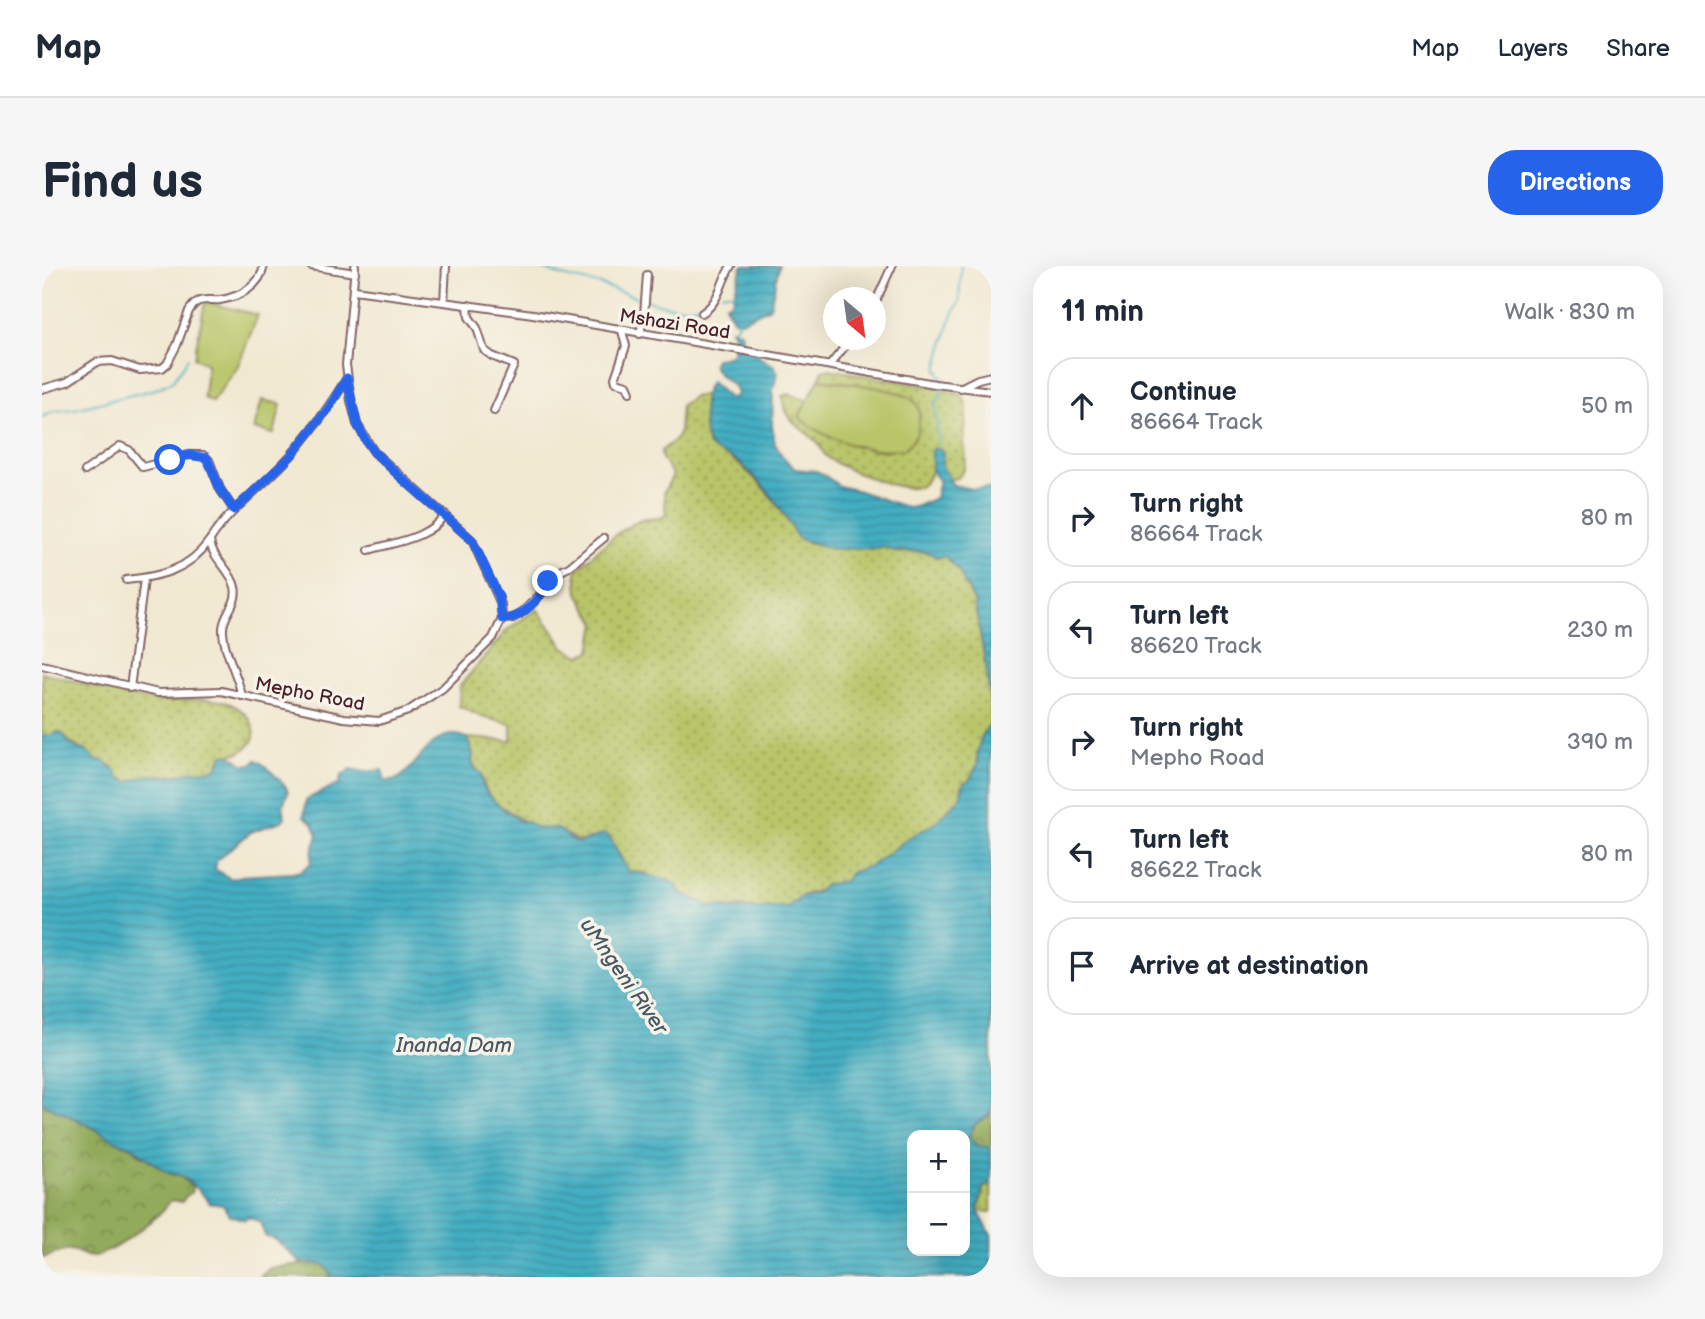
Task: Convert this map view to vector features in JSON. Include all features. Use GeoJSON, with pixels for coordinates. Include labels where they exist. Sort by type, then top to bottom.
{"type":"FeatureCollection","features":[{"type":"Feature","properties":{"kind":"street"},"geometry":{"type":"LineString","coordinates":[[42,389],[67,382],[97,362],[117,362],[140,370],[162,368],[171,358],[189,311],[197,302],[220,300],[247,290],[259,280],[264,266]]}},
{"type":"Feature","properties":{"kind":"street"},"geometry":{"type":"LineString","coordinates":[[311,266],[355,269],[347,378],[357,424],[374,452],[465,532],[476,546],[499,597],[502,619],[508,620],[520,614],[544,591],[551,576],[569,567],[604,538]]}},
{"type":"Feature","properties":{"kind":"street"},"geometry":{"type":"LineString","coordinates":[[444,302],[446,266]]}},
{"type":"Feature","properties":{"kind":"street"},"geometry":{"type":"LineString","coordinates":[[702,313],[714,305],[731,266]]}},
{"type":"Feature","properties":{"kind":"street"},"geometry":{"type":"LineString","coordinates":[[883,287],[892,266]]}},
{"type":"Feature","properties":{"kind":"street"},"geometry":{"type":"LineString","coordinates":[[640,334],[647,275]]}},
{"type":"Feature","properties":{"kind":"street","name":"Mshazi Road"},"geometry":{"type":"LineString","coordinates":[[354,290],[533,314],[960,388],[991,391]]}},
{"type":"Feature","properties":{"kind":"street"},"geometry":{"type":"LineString","coordinates":[[468,305],[469,317],[477,328],[484,350],[514,365],[494,411]]}},
{"type":"Feature","properties":{"kind":"street"},"geometry":{"type":"LineString","coordinates":[[622,331],[626,346],[615,380],[627,385],[630,392]]}},
{"type":"Feature","properties":{"kind":"street"},"geometry":{"type":"LineString","coordinates":[[830,365],[842,350]]}},
{"type":"Feature","properties":{"kind":"street"},"geometry":{"type":"LineString","coordinates":[[960,388],[991,376]]}},
{"type":"Feature","properties":{"kind":"street"},"geometry":{"type":"LineString","coordinates":[[126,580],[144,579],[177,570],[203,551],[234,510],[291,456],[328,409],[347,378]]}},
{"type":"Feature","properties":{"kind":"street"},"geometry":{"type":"LineString","coordinates":[[85,471],[120,446],[129,450],[143,467],[189,455],[203,455],[209,460],[220,489],[234,510]]}},
{"type":"Feature","properties":{"kind":"street"},"geometry":{"type":"LineString","coordinates":[[369,550],[429,531],[438,524],[444,514]]}},
{"type":"Feature","properties":{"kind":"street"},"geometry":{"type":"LineString","coordinates":[[210,540],[214,553],[233,579],[236,589],[236,596],[223,627],[242,696]]}},
{"type":"Feature","properties":{"kind":"street"},"geometry":{"type":"LineString","coordinates":[[130,688],[144,579]]}},
{"type":"Feature","properties":{"kind":"street","name":"Mepho Road"},"geometry":{"type":"LineString","coordinates":[[42,665],[158,693],[221,691],[363,721],[379,721],[408,711],[452,680],[493,638],[502,619]]}},
{"type":"Feature","properties":{"kind":"green space"},"geometry":{"type":"Polygon","coordinates":[[[205,302],[258,315],[237,368],[212,402],[204,398],[207,364],[194,358],[205,302]]]}},
{"type":"Feature","properties":{"kind":"green space"},"geometry":{"type":"Polygon","coordinates":[[[823,370],[938,388],[962,395],[967,406],[964,444],[966,458],[964,469],[958,478],[949,479],[941,466],[943,460],[932,450],[929,478],[922,485],[914,487],[903,487],[873,479],[826,456],[817,442],[790,417],[782,396],[790,394],[808,401],[800,417],[831,437],[867,448],[892,451],[901,393],[819,379],[823,370]]]}},
{"type":"Feature","properties":{"kind":"green space"},"geometry":{"type":"Polygon","coordinates":[[[819,379],[883,389],[907,396],[914,401],[919,415],[918,430],[913,440],[905,449],[877,449],[849,444],[810,426],[799,417],[819,379]]]}},
{"type":"Feature","properties":{"kind":"green space"},"geometry":{"type":"Polygon","coordinates":[[[704,395],[708,444],[737,462],[761,485],[799,539],[834,548],[884,546],[898,553],[917,551],[945,555],[958,570],[974,601],[986,665],[991,723],[983,734],[977,755],[978,763],[969,782],[962,786],[960,798],[930,827],[912,836],[871,866],[852,872],[845,881],[802,896],[788,909],[712,907],[679,892],[671,881],[628,871],[609,836],[581,841],[556,828],[539,828],[525,823],[491,797],[474,766],[467,738],[511,741],[511,724],[482,717],[459,706],[460,686],[507,630],[537,609],[564,647],[580,656],[591,651],[596,623],[578,593],[576,571],[621,531],[639,521],[666,515],[664,492],[673,475],[662,459],[661,451],[679,434],[681,405],[693,397],[704,395]]]}},
{"type":"Feature","properties":{"kind":"green space"},"geometry":{"type":"Polygon","coordinates":[[[262,400],[281,404],[274,434],[254,429],[262,400]]]}},
{"type":"Feature","properties":{"kind":"green space"},"geometry":{"type":"Polygon","coordinates":[[[42,672],[147,699],[223,701],[238,708],[250,720],[253,739],[242,751],[227,754],[219,761],[218,767],[211,770],[171,776],[150,775],[129,782],[118,777],[112,766],[96,760],[66,739],[42,735],[42,672]]]}},
{"type":"Feature","properties":{"kind":"green space"},"geometry":{"type":"Polygon","coordinates":[[[42,1103],[133,1147],[140,1155],[149,1158],[163,1169],[173,1175],[179,1175],[192,1187],[191,1193],[182,1202],[171,1200],[137,1232],[104,1253],[91,1257],[69,1250],[42,1258],[42,1103]]]}},
{"type":"Feature","properties":{"kind":"green space"},"geometry":{"type":"Polygon","coordinates":[[[991,1111],[991,1148],[984,1148],[970,1138],[975,1124],[987,1117],[991,1111]]]}},
{"type":"Feature","properties":{"kind":"green space"},"geometry":{"type":"Polygon","coordinates":[[[991,1185],[991,1212],[978,1211],[983,1187],[991,1185]]]}},
{"type":"Feature","properties":{"kind":"green space"},"geometry":{"type":"Polygon","coordinates":[[[318,1262],[323,1264],[333,1277],[260,1277],[270,1268],[318,1262]]]}},
{"type":"Feature","properties":{"kind":"water"},"geometry":{"type":"Polygon","coordinates":[[[742,266],[779,266],[770,307],[741,321],[734,320],[725,305],[732,301],[742,266]]]}},
{"type":"Feature","properties":{"kind":"water"},"geometry":{"type":"Polygon","coordinates":[[[731,329],[741,332],[743,344],[757,349],[759,357],[773,365],[778,373],[773,390],[772,426],[775,444],[795,469],[816,471],[839,486],[908,508],[935,498],[939,481],[932,471],[932,449],[939,448],[943,452],[942,466],[953,485],[972,489],[991,488],[991,707],[974,601],[958,570],[945,556],[938,558],[925,552],[890,550],[884,546],[834,549],[799,539],[776,502],[758,481],[740,463],[710,447],[705,430],[704,411],[708,386],[711,382],[729,398],[733,398],[737,393],[713,364],[715,359],[731,355],[735,342],[731,329]]]}},
{"type":"Feature","properties":{"kind":"water","name":"Inanda Dam"},"geometry":{"type":"Polygon","coordinates":[[[991,723],[991,1111],[987,1117],[975,1124],[970,1135],[970,1130],[907,1130],[907,1256],[970,1256],[970,1138],[975,1145],[991,1148],[991,1185],[983,1187],[978,1211],[991,1235],[991,1277],[333,1277],[323,1264],[301,1263],[276,1240],[265,1236],[260,1222],[249,1217],[245,1220],[229,1215],[223,1205],[209,1203],[185,1179],[168,1173],[132,1146],[116,1141],[42,1103],[42,735],[50,736],[57,732],[63,734],[69,743],[85,750],[96,760],[106,762],[117,772],[118,777],[128,782],[150,775],[171,776],[211,770],[218,767],[222,756],[226,755],[244,765],[252,764],[256,760],[267,767],[288,792],[283,805],[285,817],[282,821],[251,832],[217,860],[215,869],[231,879],[292,873],[301,871],[311,863],[318,835],[313,823],[304,816],[306,801],[339,784],[341,776],[351,769],[364,772],[382,770],[385,781],[395,780],[441,738],[453,735],[467,738],[473,755],[472,764],[481,774],[482,784],[488,795],[522,822],[526,821],[541,828],[555,828],[579,843],[603,834],[609,836],[628,871],[670,881],[677,885],[679,892],[712,907],[720,905],[735,909],[788,908],[794,901],[797,903],[799,897],[816,893],[825,885],[844,881],[852,872],[871,866],[935,823],[960,798],[964,783],[969,781],[978,764],[978,748],[991,723]]]}},
{"type":"Feature","properties":{"kind":"waterway"},"geometry":{"type":"LineString","coordinates":[[539,266],[561,276],[601,285],[664,305],[689,307],[714,296]]}},
{"type":"Feature","properties":{"kind":"waterway"},"geometry":{"type":"LineString","coordinates":[[944,381],[937,369],[949,324],[959,302],[961,266]]}},
{"type":"Feature","properties":{"kind":"waterway"},"geometry":{"type":"LineString","coordinates":[[722,293],[734,293]]}},
{"type":"Feature","properties":{"kind":"waterway"},"geometry":{"type":"LineString","coordinates":[[735,329],[739,319]]}},
{"type":"Feature","properties":{"kind":"waterway"},"geometry":{"type":"LineString","coordinates":[[42,417],[55,411],[75,409],[156,389],[173,381],[188,358]]}},
{"type":"Feature","properties":{"kind":"waterway"},"geometry":{"type":"LineString","coordinates":[[939,448],[935,408],[942,390]]}},
{"type":"Feature","properties":{"kind":"route"},"geometry":{"type":"LineString","coordinates":[[170,460],[189,455],[203,455],[207,458],[220,489],[234,510],[291,456],[328,409],[347,378],[357,424],[366,441],[398,475],[472,540],[499,597],[502,619],[508,620],[520,614],[544,591],[548,581]]}},
{"type":"Feature","properties":{"kind":"water label","name":"uMngeni River"},"geometry":{"type":"Point","coordinates":[624,976]}}]}
